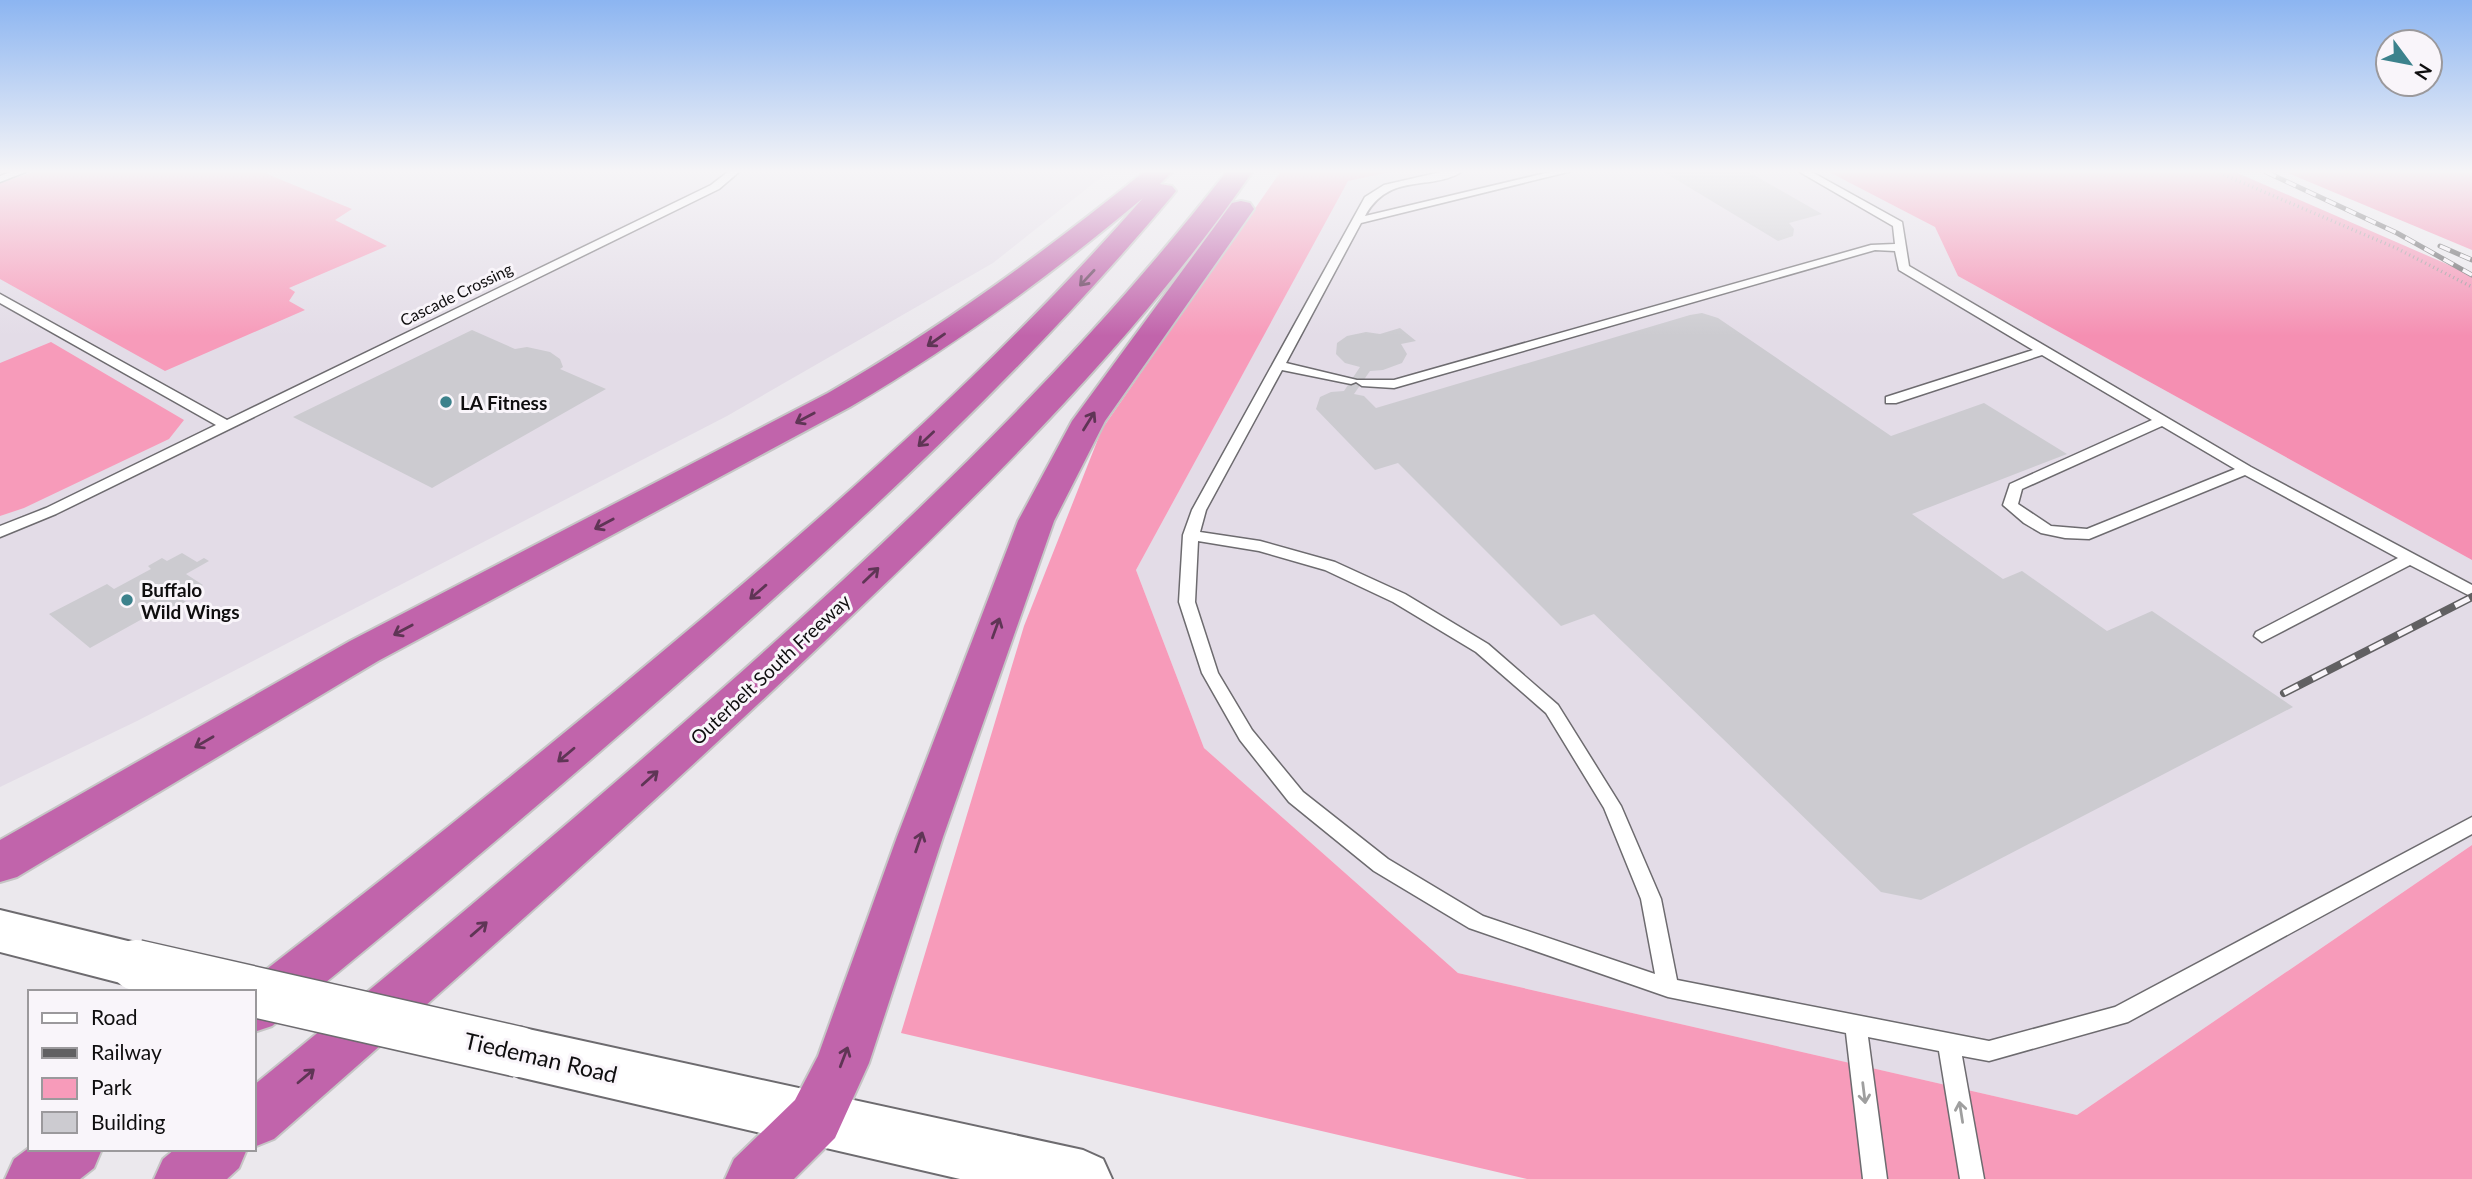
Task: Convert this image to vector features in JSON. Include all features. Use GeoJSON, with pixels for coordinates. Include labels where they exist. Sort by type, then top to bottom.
{"type":"FeatureCollection","features":[{"type":"Feature","properties":{"kind":"highway"},"geometry":{"type":"LineString","coordinates":[[0,863],[364,651],[839,400],[899,365],[1055,257],[1093,226]]}},
{"type":"Feature","properties":{"kind":"highway"},"geometry":{"type":"LineString","coordinates":[[256,1007],[671,667],[859,502],[1023,345],[1134,226]]}},
{"type":"Feature","properties":{"kind":"highway","name":"Outerbelt South Freeway"},"geometry":{"type":"LineString","coordinates":[[256,1118],[442,962],[812,631],[924,524],[1097,345],[1197,226]]}},
{"type":"Feature","properties":{"kind":"highway"},"geometry":{"type":"LineString","coordinates":[[754,1179],[815,1119],[842,1063],[920,837],[1036,521],[1089,421],[1229,226]]}},
{"type":"Feature","properties":{"kind":"highway"},"geometry":{"type":"LineString","coordinates":[[34,1179],[71,1151]]}},
{"type":"Feature","properties":{"kind":"highway"},"geometry":{"type":"LineString","coordinates":[[183,1179],[217,1151]]}},
{"type":"Feature","properties":{"kind":"main road","name":"Tiedeman Road"},"geometry":{"type":"LineString","coordinates":[[0,931],[246,990]]}},
{"type":"Feature","properties":{"kind":"main road","name":"Tiedeman Road"},"geometry":{"type":"LineString","coordinates":[[256,992],[1083,1179]]}},
{"type":"Feature","properties":{"kind":"lane","name":"Cascade Crossing"},"geometry":{"type":"LineString","coordinates":[[0,532],[51,511],[635,226]]}},
{"type":"Feature","properties":{"kind":"lane"},"geometry":{"type":"LineString","coordinates":[[1354,226],[1199,510],[1191,535],[1187,602],[1210,673],[1246,735],[1296,797],[1381,865],[1476,922],[1668,988],[1989,1051],[2120,1015],[2472,825]]}},
{"type":"Feature","properties":{"kind":"lane"},"geometry":{"type":"LineString","coordinates":[[1898,226],[1903,268],[2246,470],[2472,593]]}},
{"type":"Feature","properties":{"kind":"lane"},"geometry":{"type":"LineString","coordinates":[[1278,365],[1357,381],[1394,384],[1875,247],[1900,247]]}},
{"type":"Feature","properties":{"kind":"lane"},"geometry":{"type":"LineString","coordinates":[[0,298],[226,425]]}},
{"type":"Feature","properties":{"kind":"lane"},"geometry":{"type":"LineString","coordinates":[[1891,400],[2041,351]]}},
{"type":"Feature","properties":{"kind":"lane"},"geometry":{"type":"LineString","coordinates":[[2162,421],[2015,487],[2010,505],[2034,526],[2062,536],[2089,534],[2246,470]]}},
{"type":"Feature","properties":{"kind":"lane"},"geometry":{"type":"LineString","coordinates":[[1191,535],[1260,546],[1330,566],[1399,598],[1482,648],[1552,709],[1612,806],[1647,888],[1668,988]]}},
{"type":"Feature","properties":{"kind":"lane"},"geometry":{"type":"LineString","coordinates":[[2262,636],[2409,559]]}},
{"type":"Feature","properties":{"kind":"lane"},"geometry":{"type":"LineString","coordinates":[[1856,1025],[1875,1179]]}},
{"type":"Feature","properties":{"kind":"lane"},"geometry":{"type":"LineString","coordinates":[[1949,1044],[1972,1179]]}},
{"type":"Feature","properties":{"kind":"path"},"geometry":{"type":"LineString","coordinates":[[2344,226],[2396,248],[2472,287]]}},
{"type":"Feature","properties":{"kind":"shaded area"},"geometry":{"type":"Polygon","coordinates":[[[0,226],[1040,226],[993,263],[727,416],[137,721],[0,787],[0,226]]]}},
{"type":"Feature","properties":{"kind":"shaded area"},"geometry":{"type":"Polygon","coordinates":[[[1323,226],[1933,226],[1958,276],[2472,560],[2472,845],[2077,1115],[1458,973],[1204,748],[1136,570],[1323,226]]]}},
{"type":"Feature","properties":{"kind":"shaded area"},"geometry":{"type":"Polygon","coordinates":[[[1933,226],[2359,226],[2472,275],[2472,560],[1958,276],[1933,226]]]}},
{"type":"Feature","properties":{"kind":"shaded area"},"geometry":{"type":"Polygon","coordinates":[[[2415,226],[2472,226],[2472,250],[2415,226]]]}},
{"type":"Feature","properties":{"kind":"green space"},"geometry":{"type":"Polygon","coordinates":[[[0,226],[347,226],[387,246],[289,288],[295,292],[289,301],[305,310],[165,371],[0,279],[0,226]]]}},
{"type":"Feature","properties":{"kind":"green space"},"geometry":{"type":"Polygon","coordinates":[[[1243,226],[1323,226],[1136,570],[1204,748],[1458,973],[2077,1115],[2472,845],[2472,1179],[1527,1179],[901,1033],[1024,626],[1102,429],[1243,226]]]}},
{"type":"Feature","properties":{"kind":"green space"},"geometry":{"type":"Polygon","coordinates":[[[51,342],[184,420],[169,439],[24,508],[0,516],[0,363],[51,342]]]}},
{"type":"Feature","properties":{"kind":"building"},"geometry":{"type":"Polygon","coordinates":[[[1753,226],[1792,226],[1793,236],[1778,241],[1753,226]]]}},
{"type":"Feature","properties":{"kind":"building"},"geometry":{"type":"Polygon","coordinates":[[[1702,313],[1718,318],[1891,436],[1984,403],[2067,454],[1912,514],[2003,579],[2022,571],[2107,631],[2152,611],[2293,707],[1921,900],[1881,892],[1594,614],[1561,626],[1398,463],[1375,470],[1316,409],[1320,397],[1331,392],[1344,391],[1360,367],[1345,363],[1336,354],[1337,343],[1347,336],[1366,332],[1380,334],[1400,328],[1416,341],[1401,344],[1407,354],[1402,363],[1383,370],[1370,371],[1354,394],[1364,396],[1376,408],[1702,313]]]}},
{"type":"Feature","properties":{"kind":"building"},"geometry":{"type":"Polygon","coordinates":[[[472,330],[515,349],[527,347],[550,352],[560,359],[563,367],[560,369],[606,389],[432,488],[293,417],[472,330]]]}},
{"type":"Feature","properties":{"kind":"building"},"geometry":{"type":"Polygon","coordinates":[[[182,553],[197,562],[204,558],[209,561],[186,574],[203,585],[180,598],[186,602],[149,622],[144,618],[90,648],[49,614],[107,584],[114,589],[151,569],[148,566],[162,558],[167,561],[182,553]]]}},
{"type":"Feature","properties":{"kind":"railway"},"geometry":{"type":"LineString","coordinates":[[2382,226],[2472,275]]}},
{"type":"Feature","properties":{"kind":"railway"},"geometry":{"type":"LineString","coordinates":[[2440,246],[2472,260]]}},
{"type":"Feature","properties":{"kind":"railway"},"geometry":{"type":"LineString","coordinates":[[2284,693],[2472,597]]}},
{"type":"Feature","properties":{"kind":"place","name":"LA Fitness"},"geometry":{"type":"Point","coordinates":[446,402]}},
{"type":"Feature","properties":{"kind":"place","name":"Buffalo Wild Wings"},"geometry":{"type":"Point","coordinates":[127,600]}}]}
